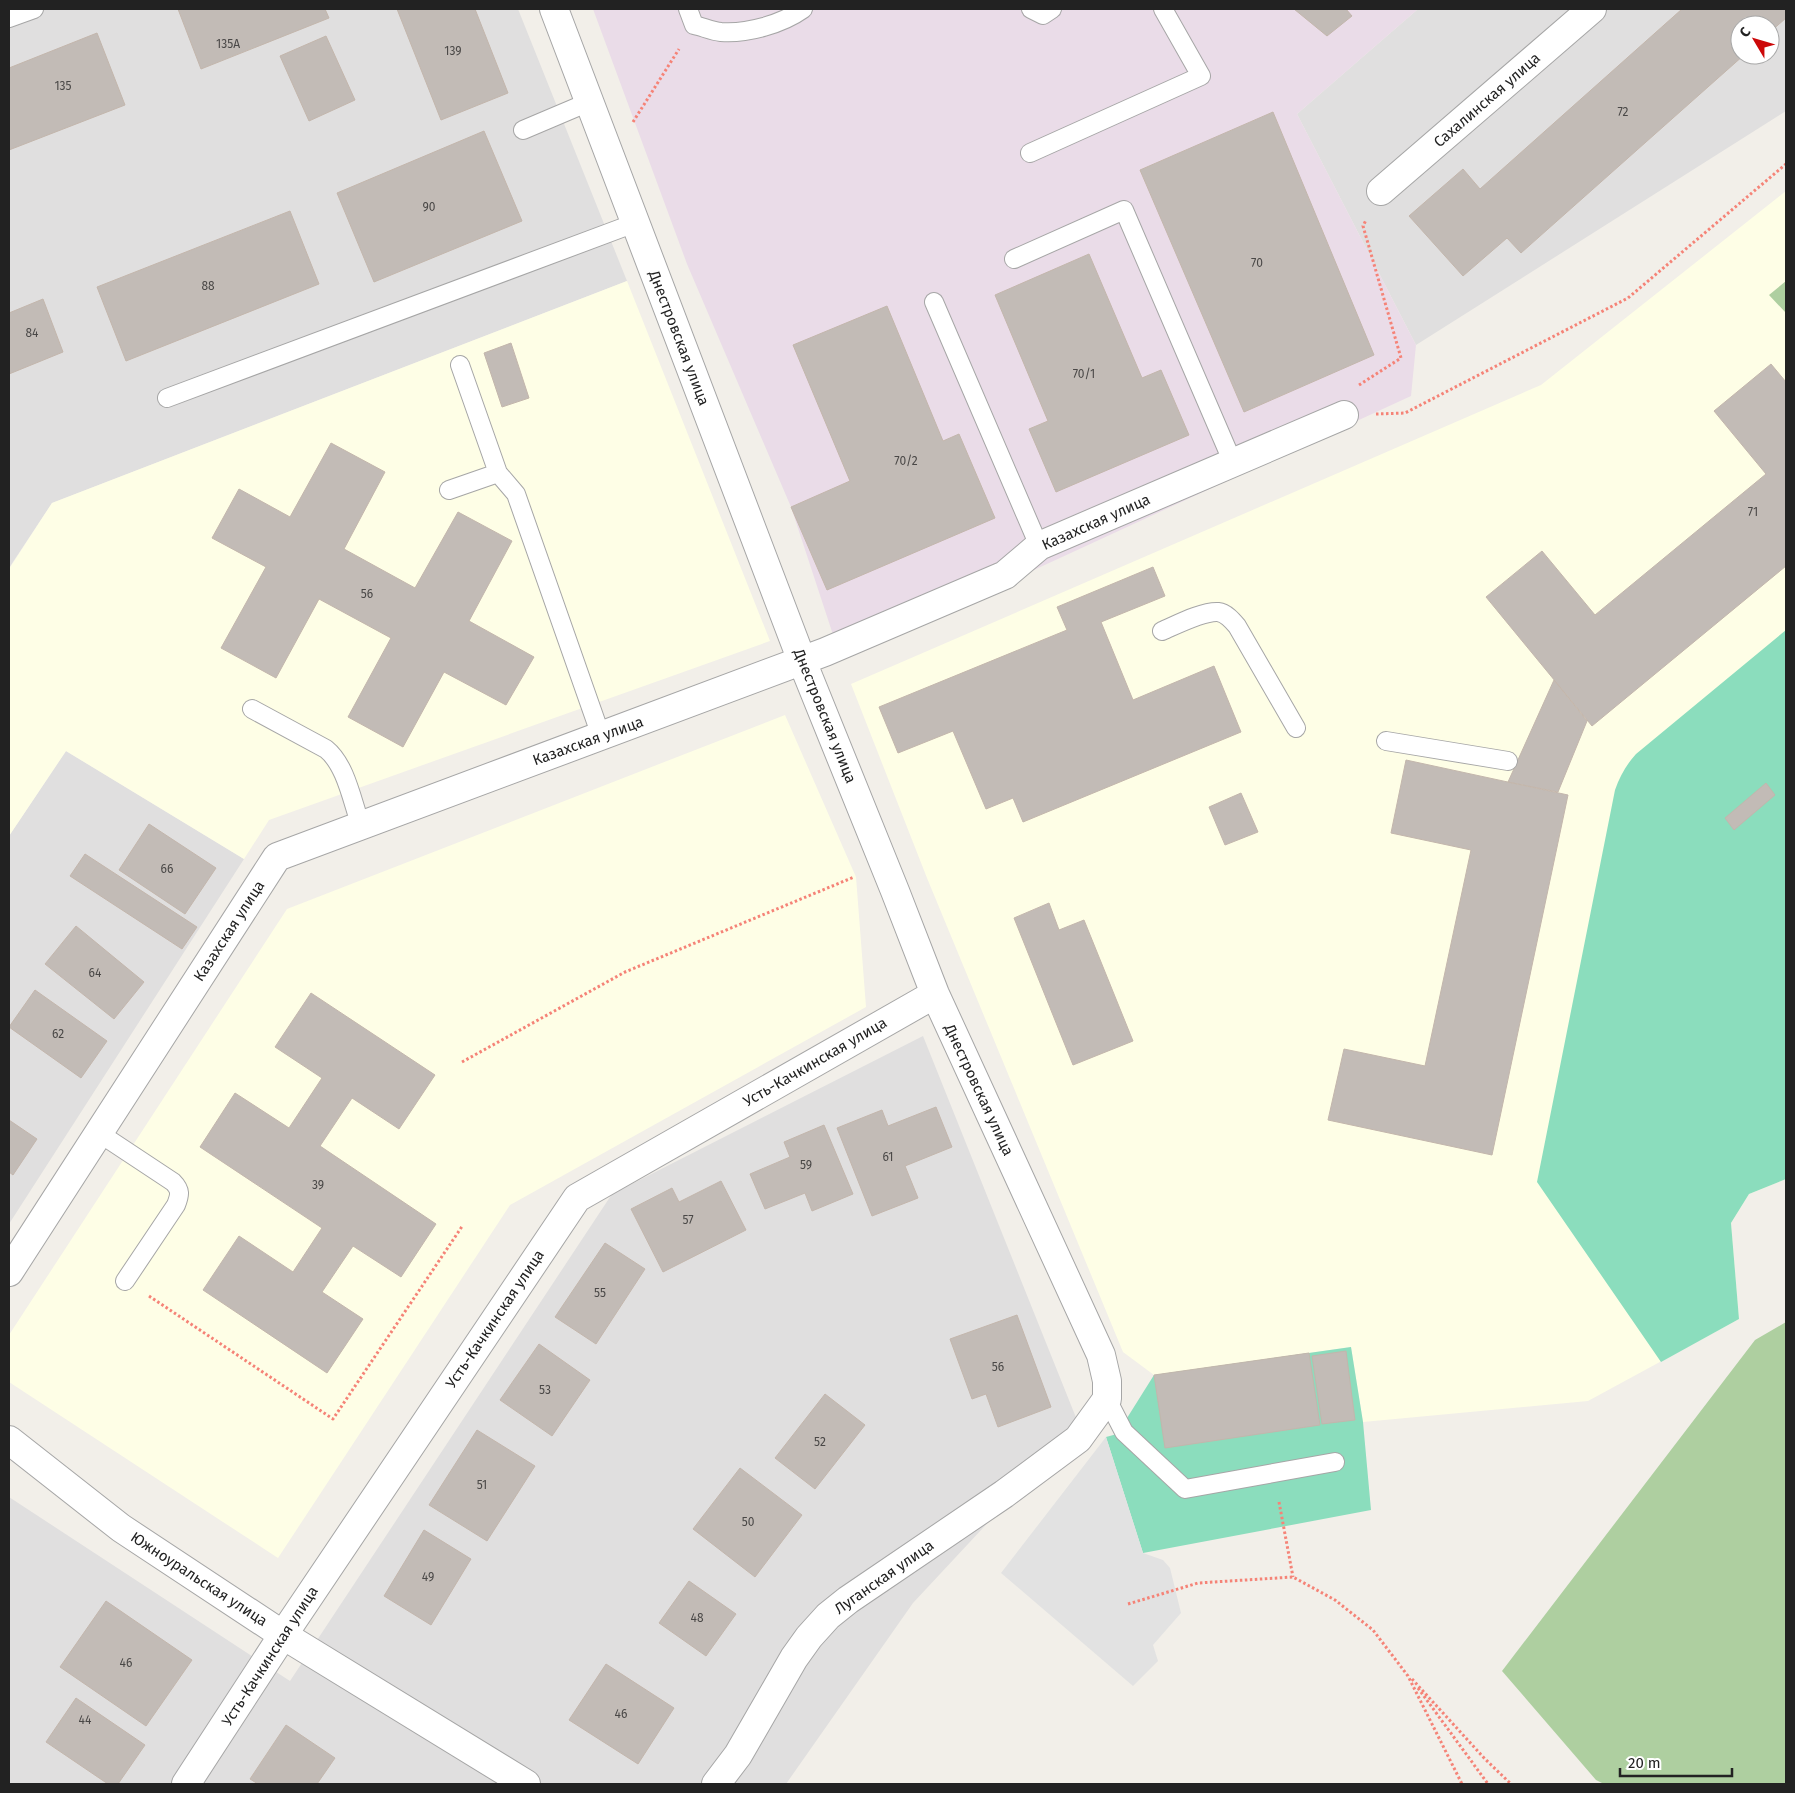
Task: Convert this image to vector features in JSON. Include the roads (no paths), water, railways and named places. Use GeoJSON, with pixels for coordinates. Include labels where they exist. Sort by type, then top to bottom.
{"type":"FeatureCollection","features":[{"type":"Feature","properties":{"kind":"street","name":"Днестровская улица"},"geometry":{"type":"LineString","coordinates":[[554,9],[802,661],[935,994],[1101,1355],[1108,1382],[1102,1406]]}},
{"type":"Feature","properties":{"kind":"street","name":"Сахалинская улица"},"geometry":{"type":"LineString","coordinates":[[1382,191],[1592,9]]}},
{"type":"Feature","properties":{"kind":"street","name":"Казахская улица"},"geometry":{"type":"LineString","coordinates":[[9,1272],[277,857],[802,661],[1005,575],[1039,546],[1344,415]]}},
{"type":"Feature","properties":{"kind":"street","name":"Усть-Качкинская улица"},"geometry":{"type":"LineString","coordinates":[[186,1784],[283,1635],[576,1198],[935,994]]}},
{"type":"Feature","properties":{"kind":"street","name":"Луганская улица"},"geometry":{"type":"LineString","coordinates":[[716,1784],[738,1755],[794,1658],[809,1636],[828,1616],[848,1600],[1060,1454],[1078,1438],[1102,1406]]}},
{"type":"Feature","properties":{"kind":"street","name":"Южноуральская улица"},"geometry":{"type":"LineString","coordinates":[[9,1440],[121,1528],[283,1635],[526,1784]]}},
{"type":"Feature","properties":{"kind":"lane"},"geometry":{"type":"LineString","coordinates":[[9,18],[34,9]]}},
{"type":"Feature","properties":{"kind":"lane"},"geometry":{"type":"LineString","coordinates":[[691,17],[722,32],[761,29],[793,16],[803,9]]}},
{"type":"Feature","properties":{"kind":"lane"},"geometry":{"type":"LineString","coordinates":[[1031,9],[1043,15],[1052,9]]}},
{"type":"Feature","properties":{"kind":"lane"},"geometry":{"type":"LineString","coordinates":[[1030,153],[1200,76],[1163,9]]}},
{"type":"Feature","properties":{"kind":"lane"},"geometry":{"type":"LineString","coordinates":[[523,130],[589,102]]}},
{"type":"Feature","properties":{"kind":"lane"},"geometry":{"type":"LineString","coordinates":[[1014,258],[1124,210],[1233,463]]}},
{"type":"Feature","properties":{"kind":"lane"},"geometry":{"type":"LineString","coordinates":[[168,398],[635,224]]}},
{"type":"Feature","properties":{"kind":"lane"},"geometry":{"type":"LineString","coordinates":[[934,302],[1039,546]]}},
{"type":"Feature","properties":{"kind":"lane"},"geometry":{"type":"LineString","coordinates":[[460,365],[498,473],[516,494],[601,736]]}},
{"type":"Feature","properties":{"kind":"lane"},"geometry":{"type":"LineString","coordinates":[[449,490],[498,473]]}},
{"type":"Feature","properties":{"kind":"lane"},"geometry":{"type":"LineString","coordinates":[[1162,631],[1204,615],[1219,612],[1229,617],[1237,626],[1296,728]]}},
{"type":"Feature","properties":{"kind":"lane"},"geometry":{"type":"LineString","coordinates":[[252,709],[326,749],[334,756],[340,765],[361,826]]}},
{"type":"Feature","properties":{"kind":"lane"},"geometry":{"type":"LineString","coordinates":[[1386,741],[1508,761]]}},
{"type":"Feature","properties":{"kind":"lane"},"geometry":{"type":"LineString","coordinates":[[99,1133],[173,1182],[178,1187],[180,1194],[176,1205],[125,1281]]}},
{"type":"Feature","properties":{"kind":"lane"},"geometry":{"type":"LineString","coordinates":[[1102,1406],[1124,1432],[1185,1489],[1335,1462]]}}]}
